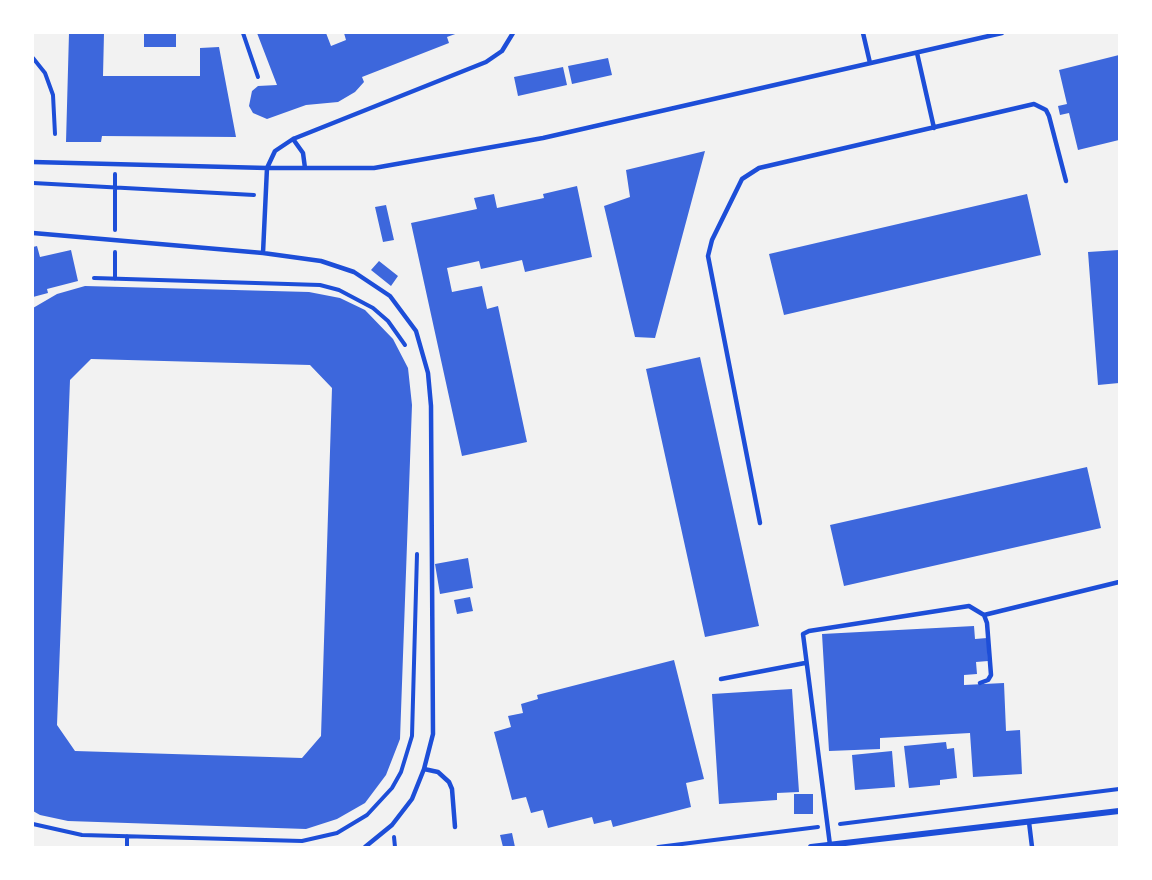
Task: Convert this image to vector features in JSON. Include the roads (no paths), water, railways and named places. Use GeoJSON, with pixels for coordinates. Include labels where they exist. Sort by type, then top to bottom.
{"type":"FeatureCollection","features":[{"type":"Feature","properties":{"kind":"street"},"geometry":{"type":"LineString","coordinates":[[812,847],[830,844],[851,845],[1119,811]]}},
{"type":"Feature","properties":{"kind":"lane"},"geometry":{"type":"LineString","coordinates":[[263,253],[267,168],[275,152],[293,139],[486,62],[502,51],[513,33]]}},
{"type":"Feature","properties":{"kind":"lane"},"geometry":{"type":"LineString","coordinates":[[863,33],[870,63]]}},
{"type":"Feature","properties":{"kind":"lane"},"geometry":{"type":"LineString","coordinates":[[33,162],[267,168],[374,168],[487,150],[1002,33]]}},
{"type":"Feature","properties":{"kind":"lane"},"geometry":{"type":"LineString","coordinates":[[916,53],[934,128]]}},
{"type":"Feature","properties":{"kind":"lane"},"geometry":{"type":"LineString","coordinates":[[760,523],[709,264],[712,240],[738,185],[752,171],[1034,104],[1041,106],[1049,116],[1066,181]]}},
{"type":"Feature","properties":{"kind":"lane"},"geometry":{"type":"LineString","coordinates":[[293,139],[303,153],[305,168]]}},
{"type":"Feature","properties":{"kind":"lane"},"geometry":{"type":"LineString","coordinates":[[33,233],[263,253],[321,261],[354,272],[390,296],[416,331],[428,372],[431,406],[433,734],[424,769],[412,799],[392,825],[365,847]]}},
{"type":"Feature","properties":{"kind":"lane"},"geometry":{"type":"LineString","coordinates":[[984,615],[1119,582]]}},
{"type":"Feature","properties":{"kind":"lane"},"geometry":{"type":"LineString","coordinates":[[830,844],[802,638],[809,631],[969,606],[978,609],[984,615],[991,675],[988,680],[980,683]]}},
{"type":"Feature","properties":{"kind":"lane"},"geometry":{"type":"LineString","coordinates":[[721,679],[805,663]]}},
{"type":"Feature","properties":{"kind":"lane"},"geometry":{"type":"LineString","coordinates":[[424,769],[438,772],[449,782],[452,789],[455,827]]}},
{"type":"Feature","properties":{"kind":"lane"},"geometry":{"type":"LineString","coordinates":[[1029,822],[1032,847]]}}]}
